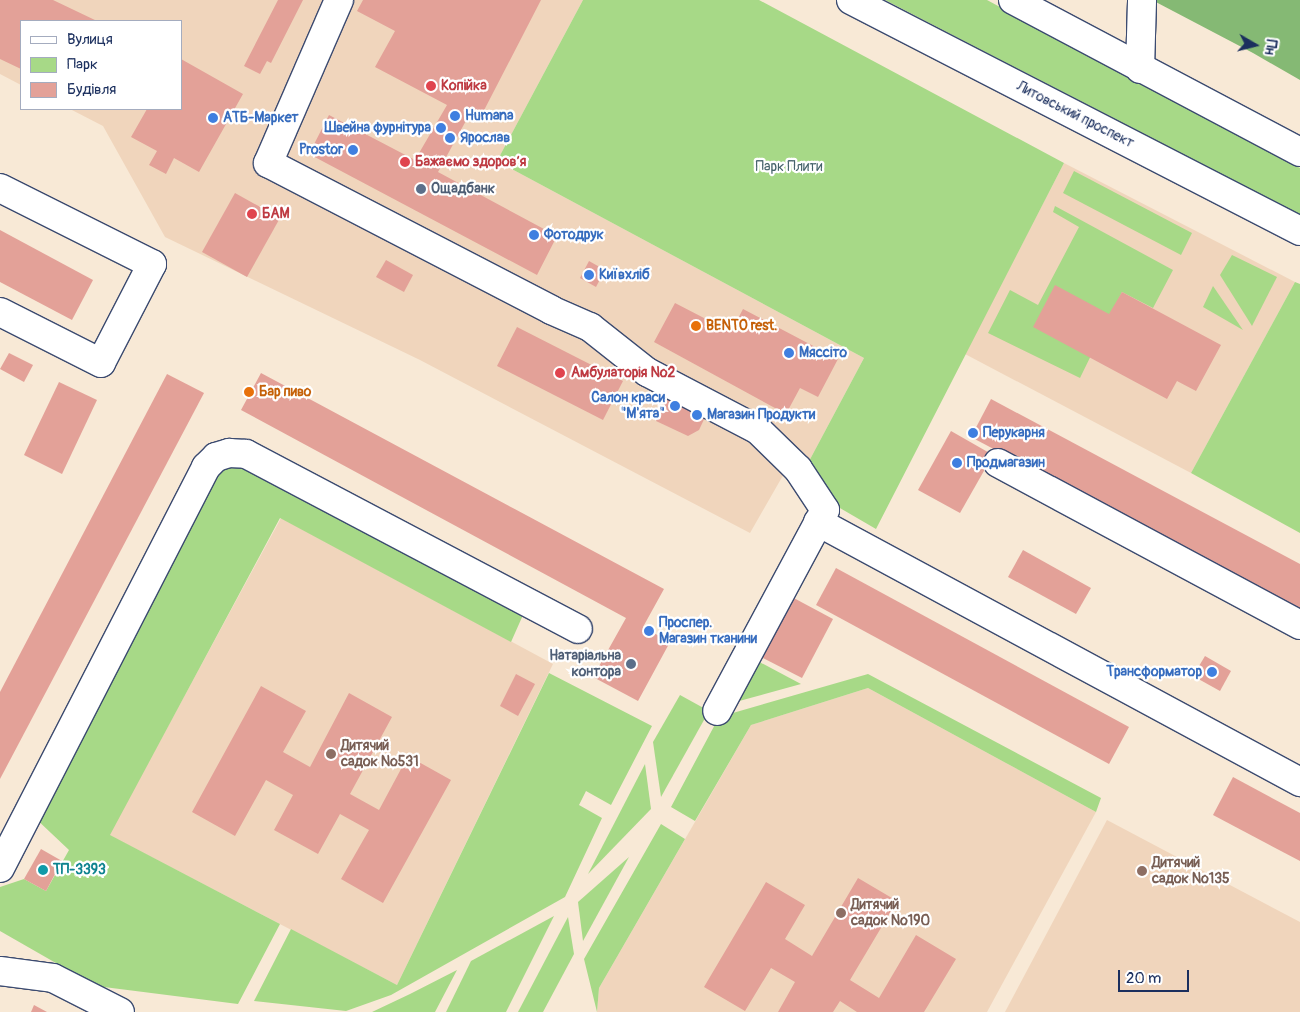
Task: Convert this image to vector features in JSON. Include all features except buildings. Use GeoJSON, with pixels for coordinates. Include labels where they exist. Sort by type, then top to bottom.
{"type":"FeatureCollection","features":[{"type":"Feature","properties":{"kind":"street"},"geometry":{"type":"LineString","coordinates":[[339,0],[268,163],[550,310],[590,327],[648,372],[758,430],[798,469],[825,510],[717,711]]}},
{"type":"Feature","properties":{"kind":"street","name":"Литовський проспект"},"geometry":{"type":"LineString","coordinates":[[851,0],[1300,231]]}},
{"type":"Feature","properties":{"kind":"street"},"geometry":{"type":"LineString","coordinates":[[1013,0],[1140,69],[1300,152]]}},
{"type":"Feature","properties":{"kind":"street"},"geometry":{"type":"LineString","coordinates":[[1140,69],[1142,0]]}},
{"type":"Feature","properties":{"kind":"street"},"geometry":{"type":"LineString","coordinates":[[0,188],[152,264],[101,362],[0,312]]}},
{"type":"Feature","properties":{"kind":"street"},"geometry":{"type":"LineString","coordinates":[[0,868],[206,467],[216,457],[229,453],[246,454],[578,628]]}},
{"type":"Feature","properties":{"kind":"street"},"geometry":{"type":"LineString","coordinates":[[998,462],[1300,625]]}},
{"type":"Feature","properties":{"kind":"street"},"geometry":{"type":"LineString","coordinates":[[818,522],[1300,782]]}},
{"type":"Feature","properties":{"kind":"street"},"geometry":{"type":"LineString","coordinates":[[0,971],[53,978],[120,1012]]}},
{"type":"Feature","properties":{"kind":"shaded area"},"geometry":{"type":"Polygon","coordinates":[[[0,0],[583,0],[497,161],[864,358],[807,465],[793,458],[750,533],[420,360],[165,237],[103,126],[72,110],[182,110],[182,20],[20,20],[20,84],[0,74],[0,0]]]}},
{"type":"Feature","properties":{"kind":"shaded area"},"geometry":{"type":"Polygon","coordinates":[[[1064,163],[1295,282],[1191,473],[965,354],[1064,163]]]}},
{"type":"Feature","properties":{"kind":"shaded area","name":"Дитячий садок №531"},"geometry":{"type":"Polygon","coordinates":[[[281,518],[553,664],[397,985],[109,835],[281,518]]]}},
{"type":"Feature","properties":{"kind":"shaded area","name":"Дитячий садок №190"},"geometry":{"type":"Polygon","coordinates":[[[868,688],[1096,812],[987,1012],[597,1012],[599,988],[751,725],[868,688]]]}},
{"type":"Feature","properties":{"kind":"shaded area","name":"Дитячий садок №135"},"geometry":{"type":"Polygon","coordinates":[[[1107,820],[1300,922],[1300,1012],[1005,1012],[1107,820]]]}},
{"type":"Feature","properties":{"kind":"green space","name":"Парк Плити"},"geometry":{"type":"Polygon","coordinates":[[[583,0],[759,0],[1064,163],[876,529],[833,504],[807,465],[864,358],[497,161],[583,0]]]}},
{"type":"Feature","properties":{"kind":"green space"},"geometry":{"type":"Polygon","coordinates":[[[885,0],[987,0],[1300,168],[1300,215],[885,0]]]}},
{"type":"Feature","properties":{"kind":"green space"},"geometry":{"type":"Polygon","coordinates":[[[1152,0],[1300,0],[1300,80],[1253,53],[1152,0]]]}},
{"type":"Feature","properties":{"kind":"green space"},"geometry":{"type":"Polygon","coordinates":[[[1074,171],[1192,233],[1181,255],[1063,193],[1074,171]]]}},
{"type":"Feature","properties":{"kind":"green space"},"geometry":{"type":"Polygon","coordinates":[[[1055,206],[1173,270],[1153,308],[1122,292],[1080,378],[988,333],[1010,290],[1038,305],[1079,227],[1053,212],[1055,206]]]}},
{"type":"Feature","properties":{"kind":"green space"},"geometry":{"type":"Polygon","coordinates":[[[1232,255],[1277,277],[1252,326],[1220,275],[1232,255]]]}},
{"type":"Feature","properties":{"kind":"green space"},"geometry":{"type":"Polygon","coordinates":[[[1295,282],[1300,284],[1300,533],[1191,473],[1295,282]]]}},
{"type":"Feature","properties":{"kind":"green space"},"geometry":{"type":"Polygon","coordinates":[[[1213,286],[1243,330],[1203,307],[1213,286]]]}},
{"type":"Feature","properties":{"kind":"green space"},"geometry":{"type":"Polygon","coordinates":[[[229,459],[527,606],[511,642],[280,518],[110,835],[280,924],[238,1004],[96,986],[0,931],[0,887],[24,879],[46,891],[69,850],[33,816],[215,466],[229,459]]]}},
{"type":"Feature","properties":{"kind":"green space"},"geometry":{"type":"Polygon","coordinates":[[[750,657],[801,684],[721,706],[750,657]]]}},
{"type":"Feature","properties":{"kind":"green space"},"geometry":{"type":"Polygon","coordinates":[[[549,673],[652,726],[611,805],[586,791],[579,805],[602,818],[565,897],[391,995],[346,1011],[254,1001],[291,929],[397,985],[549,673]]]}},
{"type":"Feature","properties":{"kind":"green space"},"geometry":{"type":"Polygon","coordinates":[[[868,674],[1101,798],[1096,812],[868,688],[751,725],[695,821],[671,807],[719,717],[868,674]]]}},
{"type":"Feature","properties":{"kind":"green space"},"geometry":{"type":"Polygon","coordinates":[[[680,695],[709,711],[661,797],[653,742],[680,695]]]}},
{"type":"Feature","properties":{"kind":"green space"},"geometry":{"type":"Polygon","coordinates":[[[645,764],[651,809],[588,874],[645,764]]]}},
{"type":"Feature","properties":{"kind":"green space"},"geometry":{"type":"Polygon","coordinates":[[[661,824],[685,839],[599,988],[597,1012],[584,959],[661,824]]]}},
{"type":"Feature","properties":{"kind":"green space"},"geometry":{"type":"Polygon","coordinates":[[[629,857],[583,941],[578,902],[629,857]]]}},
{"type":"Feature","properties":{"kind":"green space"},"geometry":{"type":"Polygon","coordinates":[[[554,916],[506,1012],[446,1012],[471,961],[554,916]]]}},
{"type":"Feature","properties":{"kind":"green space"},"geometry":{"type":"Polygon","coordinates":[[[568,917],[574,954],[543,1012],[518,1012],[568,917]]]}},
{"type":"Feature","properties":{"kind":"green space"},"geometry":{"type":"Polygon","coordinates":[[[457,970],[435,1012],[372,1012],[410,994],[457,970]]]}},
{"type":"Feature","properties":{"kind":"place","name":"Копійка"},"geometry":{"type":"Point","coordinates":[431,86]}},
{"type":"Feature","properties":{"kind":"place","name":"Humana"},"geometry":{"type":"Point","coordinates":[455,116]}},
{"type":"Feature","properties":{"kind":"place","name":"АТБ-Маркет"},"geometry":{"type":"Point","coordinates":[213,118]}},
{"type":"Feature","properties":{"kind":"place","name":"Швейна фурнітура"},"geometry":{"type":"Point","coordinates":[441,128]}},
{"type":"Feature","properties":{"kind":"place","name":"Ярослав"},"geometry":{"type":"Point","coordinates":[450,138]}},
{"type":"Feature","properties":{"kind":"place","name":"Prostor"},"geometry":{"type":"Point","coordinates":[353,150]}},
{"type":"Feature","properties":{"kind":"place","name":"Бажаємо здоровʼя"},"geometry":{"type":"Point","coordinates":[405,162]}},
{"type":"Feature","properties":{"kind":"place","name":"Ощадбанк"},"geometry":{"type":"Point","coordinates":[421,189]}},
{"type":"Feature","properties":{"kind":"place","name":"БАМ"},"geometry":{"type":"Point","coordinates":[252,214]}},
{"type":"Feature","properties":{"kind":"place","name":"Фотодрук"},"geometry":{"type":"Point","coordinates":[534,235]}},
{"type":"Feature","properties":{"kind":"place","name":"Київхліб"},"geometry":{"type":"Point","coordinates":[589,275]}},
{"type":"Feature","properties":{"kind":"place","name":"BENTO rest."},"geometry":{"type":"Point","coordinates":[696,326]}},
{"type":"Feature","properties":{"kind":"place","name":"Мяссіто"},"geometry":{"type":"Point","coordinates":[789,353]}},
{"type":"Feature","properties":{"kind":"place","name":"Амбулаторія №2"},"geometry":{"type":"Point","coordinates":[560,373]}},
{"type":"Feature","properties":{"kind":"place","name":"Бар пиво"},"geometry":{"type":"Point","coordinates":[249,392]}},
{"type":"Feature","properties":{"kind":"place","name":"Салон краси \"М'ята\""},"geometry":{"type":"Point","coordinates":[675,406]}},
{"type":"Feature","properties":{"kind":"place","name":"Магазин Продукти"},"geometry":{"type":"Point","coordinates":[697,415]}},
{"type":"Feature","properties":{"kind":"place","name":"Перукарня"},"geometry":{"type":"Point","coordinates":[973,433]}},
{"type":"Feature","properties":{"kind":"place","name":"Продмагазин"},"geometry":{"type":"Point","coordinates":[957,463]}},
{"type":"Feature","properties":{"kind":"place","name":"Проспер. Магазин тканини"},"geometry":{"type":"Point","coordinates":[649,631]}},
{"type":"Feature","properties":{"kind":"place","name":"Натаріальна контора"},"geometry":{"type":"Point","coordinates":[631,664]}},
{"type":"Feature","properties":{"kind":"place","name":"Трансформатор"},"geometry":{"type":"Point","coordinates":[1212,672]}},
{"type":"Feature","properties":{"kind":"place","name":"Дитячий садок №531"},"geometry":{"type":"Point","coordinates":[331,754]}},
{"type":"Feature","properties":{"kind":"place","name":"ТП-3393"},"geometry":{"type":"Point","coordinates":[43,870]}},
{"type":"Feature","properties":{"kind":"place","name":"Дитячий садок №135"},"geometry":{"type":"Point","coordinates":[1142,871]}},
{"type":"Feature","properties":{"kind":"place","name":"Дитячий садок №190"},"geometry":{"type":"Point","coordinates":[841,913]}}]}
